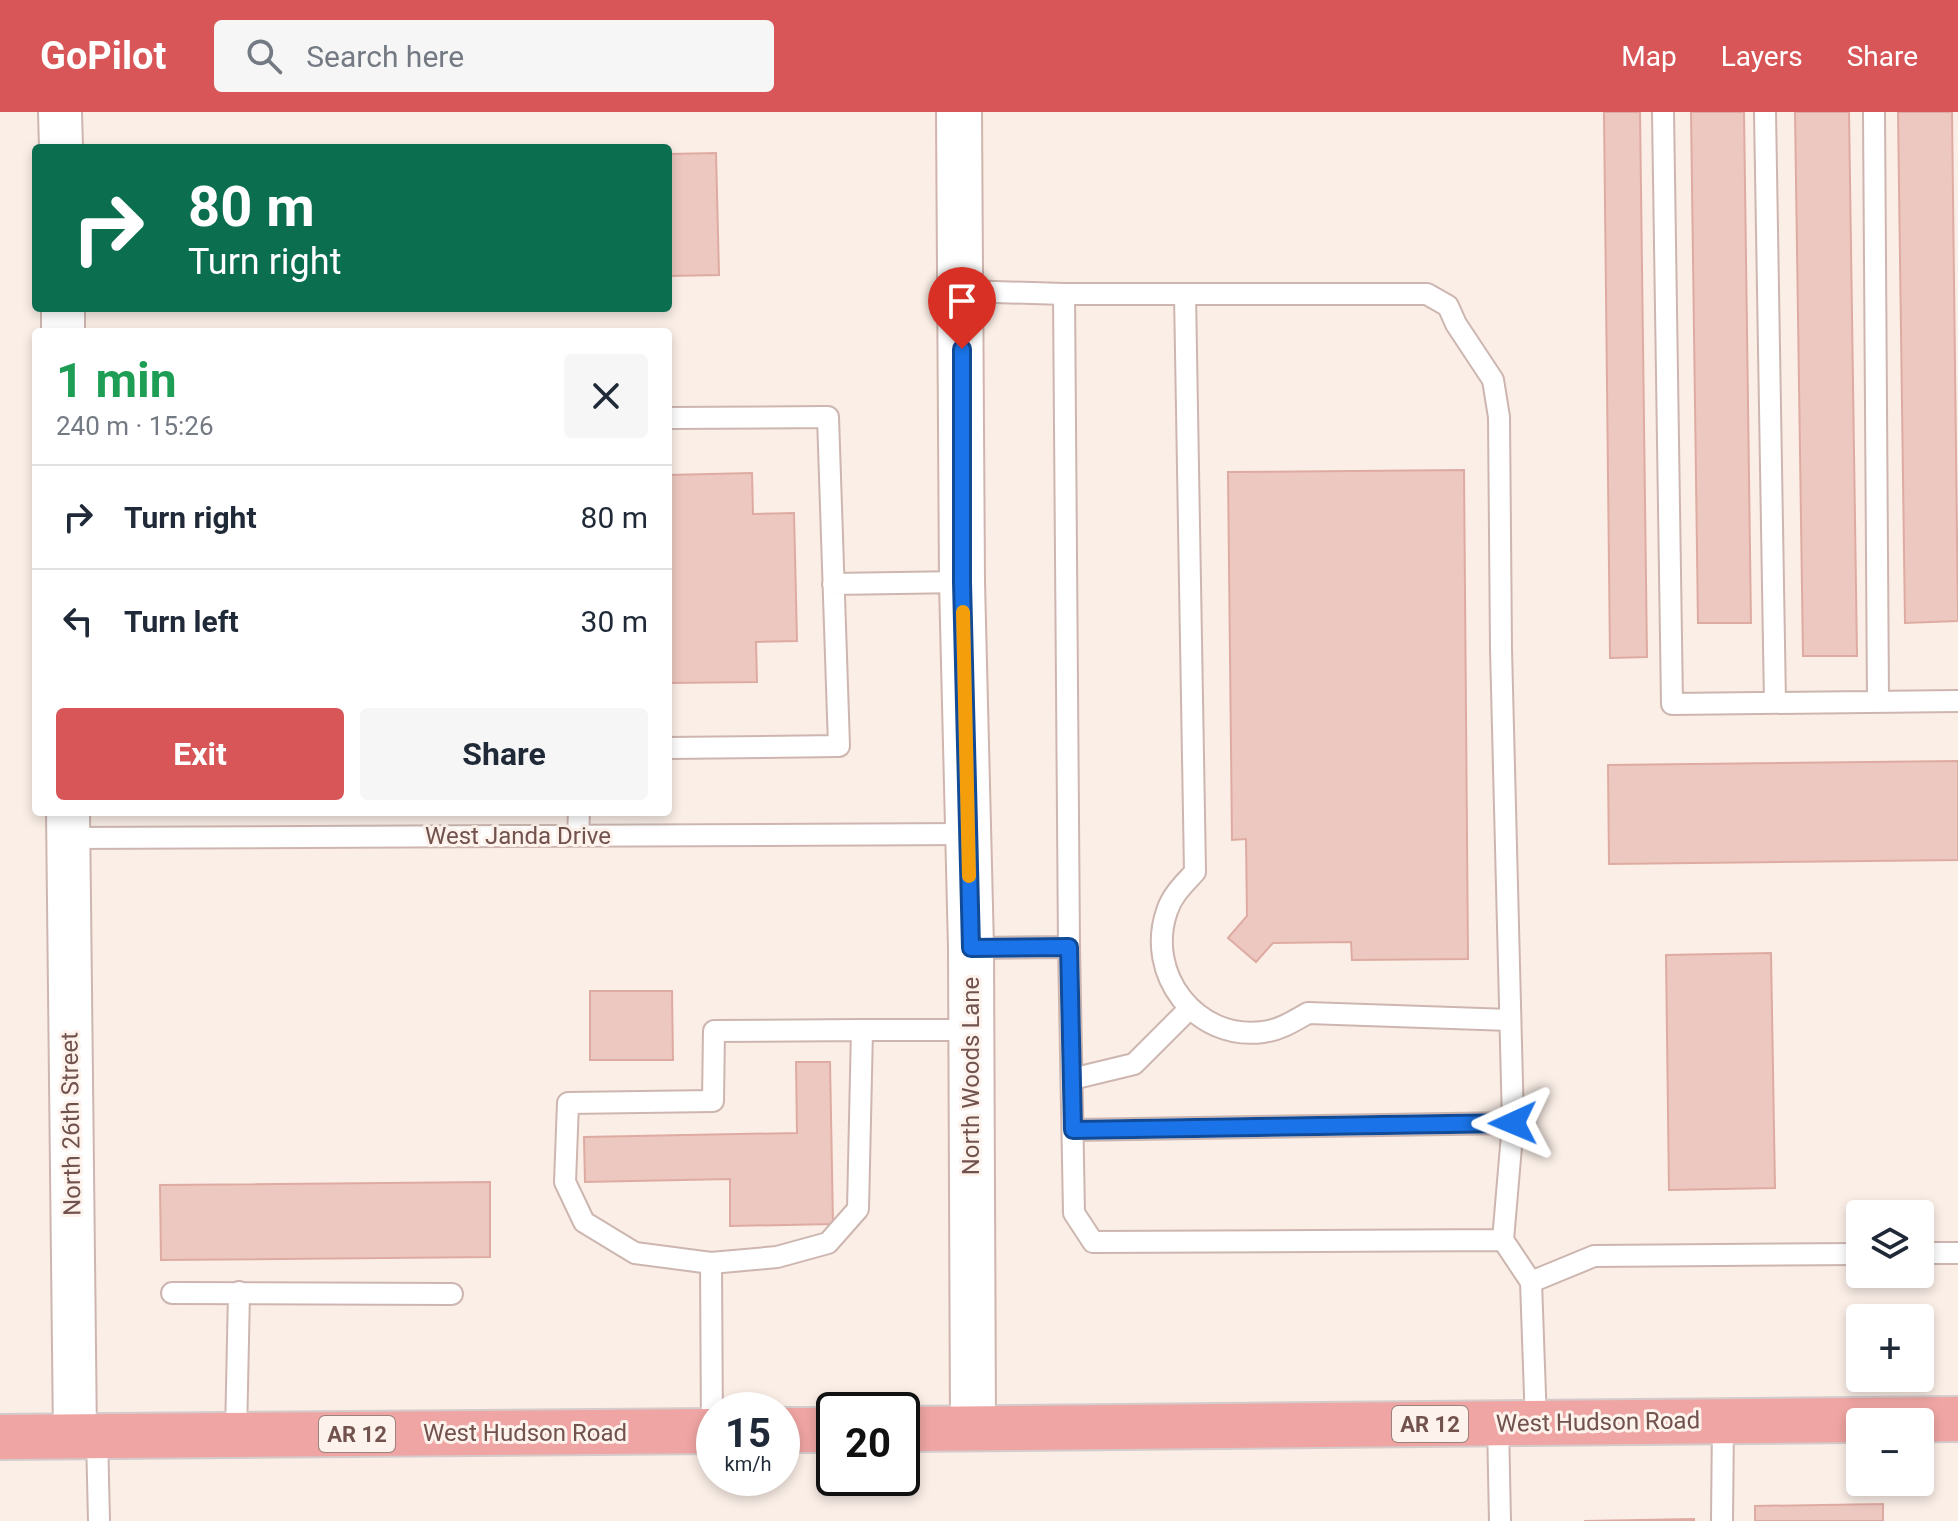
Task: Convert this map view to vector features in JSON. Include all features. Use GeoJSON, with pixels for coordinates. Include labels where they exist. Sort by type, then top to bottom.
{"type":"FeatureCollection","features":[{"type":"Feature","properties":{"kind":"highway","name":"West Hudson Road"},"geometry":{"type":"LineString","coordinates":[[920,1429],[1958,1419]]}},
{"type":"Feature","properties":{"kind":"highway","name":"West Hudson Road"},"geometry":{"type":"LineString","coordinates":[[0,1437],[696,1431]]}},
{"type":"Feature","properties":{"kind":"street"},"geometry":{"type":"LineString","coordinates":[[60,112],[61,144]]}},
{"type":"Feature","properties":{"kind":"street","name":"North Woods Lane"},"geometry":{"type":"LineString","coordinates":[[959,112],[962,582],[971,948],[973,1428]]}},
{"type":"Feature","properties":{"kind":"street","name":"North 26th Street"},"geometry":{"type":"LineString","coordinates":[[68,825],[86,1437]]}},
{"type":"Feature","properties":{"kind":"lane"},"geometry":{"type":"LineString","coordinates":[[1663,112],[1672,704],[1958,701]]}},
{"type":"Feature","properties":{"kind":"lane"},"geometry":{"type":"LineString","coordinates":[[1765,112],[1775,703]]}},
{"type":"Feature","properties":{"kind":"lane"},"geometry":{"type":"LineString","coordinates":[[1874,112],[1878,702]]}},
{"type":"Feature","properties":{"kind":"lane"},"geometry":{"type":"LineString","coordinates":[[962,291],[1427,294],[1448,306],[1456,324],[1493,380],[1499,417],[1501,649],[1513,1123],[1503,1240],[1531,1282],[1517,1423],[1500,1521]]}},
{"type":"Feature","properties":{"kind":"lane"},"geometry":{"type":"LineString","coordinates":[[1064,294],[1074,1213],[1093,1242],[1503,1240]]}},
{"type":"Feature","properties":{"kind":"lane"},"geometry":{"type":"LineString","coordinates":[[1185,294],[1195,872],[1179,889],[1167,909],[1161,944],[1168,979],[1180,999],[1197,1016],[1218,1027],[1241,1033],[1277,1029],[1308,1013],[1510,1020]]}},
{"type":"Feature","properties":{"kind":"lane"},"geometry":{"type":"LineString","coordinates":[[672,418],[828,417],[839,746],[672,748]]}},
{"type":"Feature","properties":{"kind":"lane"},"geometry":{"type":"LineString","coordinates":[[833,584],[962,582]]}},
{"type":"Feature","properties":{"kind":"lane"},"geometry":{"type":"LineString","coordinates":[[578,835],[579,816]]}},
{"type":"Feature","properties":{"kind":"lane","name":"West Janda Drive"},"geometry":{"type":"LineString","coordinates":[[68,825],[578,835],[968,834]]}},
{"type":"Feature","properties":{"kind":"lane"},"geometry":{"type":"LineString","coordinates":[[971,948],[1069,947]]}},
{"type":"Feature","properties":{"kind":"lane"},"geometry":{"type":"LineString","coordinates":[[1072,1079],[1134,1064],[1190,1008]]}},
{"type":"Feature","properties":{"kind":"lane"},"geometry":{"type":"LineString","coordinates":[[862,1030],[858,1209],[828,1243],[777,1257],[711,1263],[635,1253],[584,1222],[565,1182],[568,1103],[713,1101],[714,1031],[862,1030],[971,1030]]}},
{"type":"Feature","properties":{"kind":"lane"},"geometry":{"type":"LineString","coordinates":[[1073,1130],[1513,1123]]}},
{"type":"Feature","properties":{"kind":"lane"},"geometry":{"type":"LineString","coordinates":[[1934,1253],[1958,1253]]}},
{"type":"Feature","properties":{"kind":"lane"},"geometry":{"type":"LineString","coordinates":[[1531,1282],[1594,1256],[1846,1254]]}},
{"type":"Feature","properties":{"kind":"lane"},"geometry":{"type":"LineString","coordinates":[[711,1263],[713,1392]]}},
{"type":"Feature","properties":{"kind":"lane"},"geometry":{"type":"LineString","coordinates":[[236,1435],[239,1292]]}},
{"type":"Feature","properties":{"kind":"lane"},"geometry":{"type":"LineString","coordinates":[[172,1293],[452,1294]]}},
{"type":"Feature","properties":{"kind":"lane"},"geometry":{"type":"LineString","coordinates":[[1722,1521],[1723,1421]]}},
{"type":"Feature","properties":{"kind":"lane"},"geometry":{"type":"LineString","coordinates":[[86,1437],[99,1521]]}},
{"type":"Feature","properties":{"kind":"building"},"geometry":{"type":"Polygon","coordinates":[[[1604,112],[1640,112],[1647,657],[1610,658],[1604,112]]]}},
{"type":"Feature","properties":{"kind":"building"},"geometry":{"type":"Polygon","coordinates":[[[1691,112],[1744,112],[1751,623],[1698,623],[1691,112]]]}},
{"type":"Feature","properties":{"kind":"building"},"geometry":{"type":"Polygon","coordinates":[[[1795,112],[1849,112],[1857,656],[1803,656],[1795,112]]]}},
{"type":"Feature","properties":{"kind":"building"},"geometry":{"type":"Polygon","coordinates":[[[1898,112],[1952,112],[1958,621],[1905,623],[1898,112]]]}},
{"type":"Feature","properties":{"kind":"building"},"geometry":{"type":"Polygon","coordinates":[[[716,153],[719,275],[672,276],[672,154],[716,153]]]}},
{"type":"Feature","properties":{"kind":"building"},"geometry":{"type":"Polygon","coordinates":[[[1464,470],[1468,959],[1352,960],[1351,942],[1273,943],[1256,962],[1228,938],[1247,916],[1246,839],[1232,840],[1228,472],[1464,470]]]}},
{"type":"Feature","properties":{"kind":"building"},"geometry":{"type":"Polygon","coordinates":[[[752,473],[753,514],[794,513],[797,641],[756,642],[757,682],[672,683],[672,475],[752,473]]]}},
{"type":"Feature","properties":{"kind":"building"},"geometry":{"type":"Polygon","coordinates":[[[1958,761],[1958,860],[1609,864],[1608,765],[1958,761]]]}},
{"type":"Feature","properties":{"kind":"building"},"geometry":{"type":"Polygon","coordinates":[[[1771,953],[1775,1188],[1669,1190],[1666,955],[1771,953]]]}},
{"type":"Feature","properties":{"kind":"building"},"geometry":{"type":"Polygon","coordinates":[[[590,991],[672,991],[673,1060],[590,1060],[590,991]]]}},
{"type":"Feature","properties":{"kind":"building"},"geometry":{"type":"Polygon","coordinates":[[[796,1062],[830,1062],[833,1224],[730,1226],[730,1179],[585,1182],[584,1137],[797,1133],[796,1062]]]}},
{"type":"Feature","properties":{"kind":"building"},"geometry":{"type":"Polygon","coordinates":[[[490,1182],[490,1257],[161,1260],[160,1185],[490,1182]]]}},
{"type":"Feature","properties":{"kind":"building"},"geometry":{"type":"Polygon","coordinates":[[[1883,1504],[1883,1521],[1755,1521],[1755,1506],[1883,1504]]]}},
{"type":"Feature","properties":{"kind":"building"},"geometry":{"type":"Polygon","coordinates":[[[1694,1519],[1694,1521],[1584,1521],[1694,1519]]]}},
{"type":"Feature","properties":{"kind":"slow traffic"},"geometry":{"type":"LineString","coordinates":[[963,612],[969,876]]}},
{"type":"Feature","properties":{"kind":"route"},"geometry":{"type":"LineString","coordinates":[[962,349],[962,582],[971,948],[1069,947],[1073,1130],[1513,1123]]}}]}
